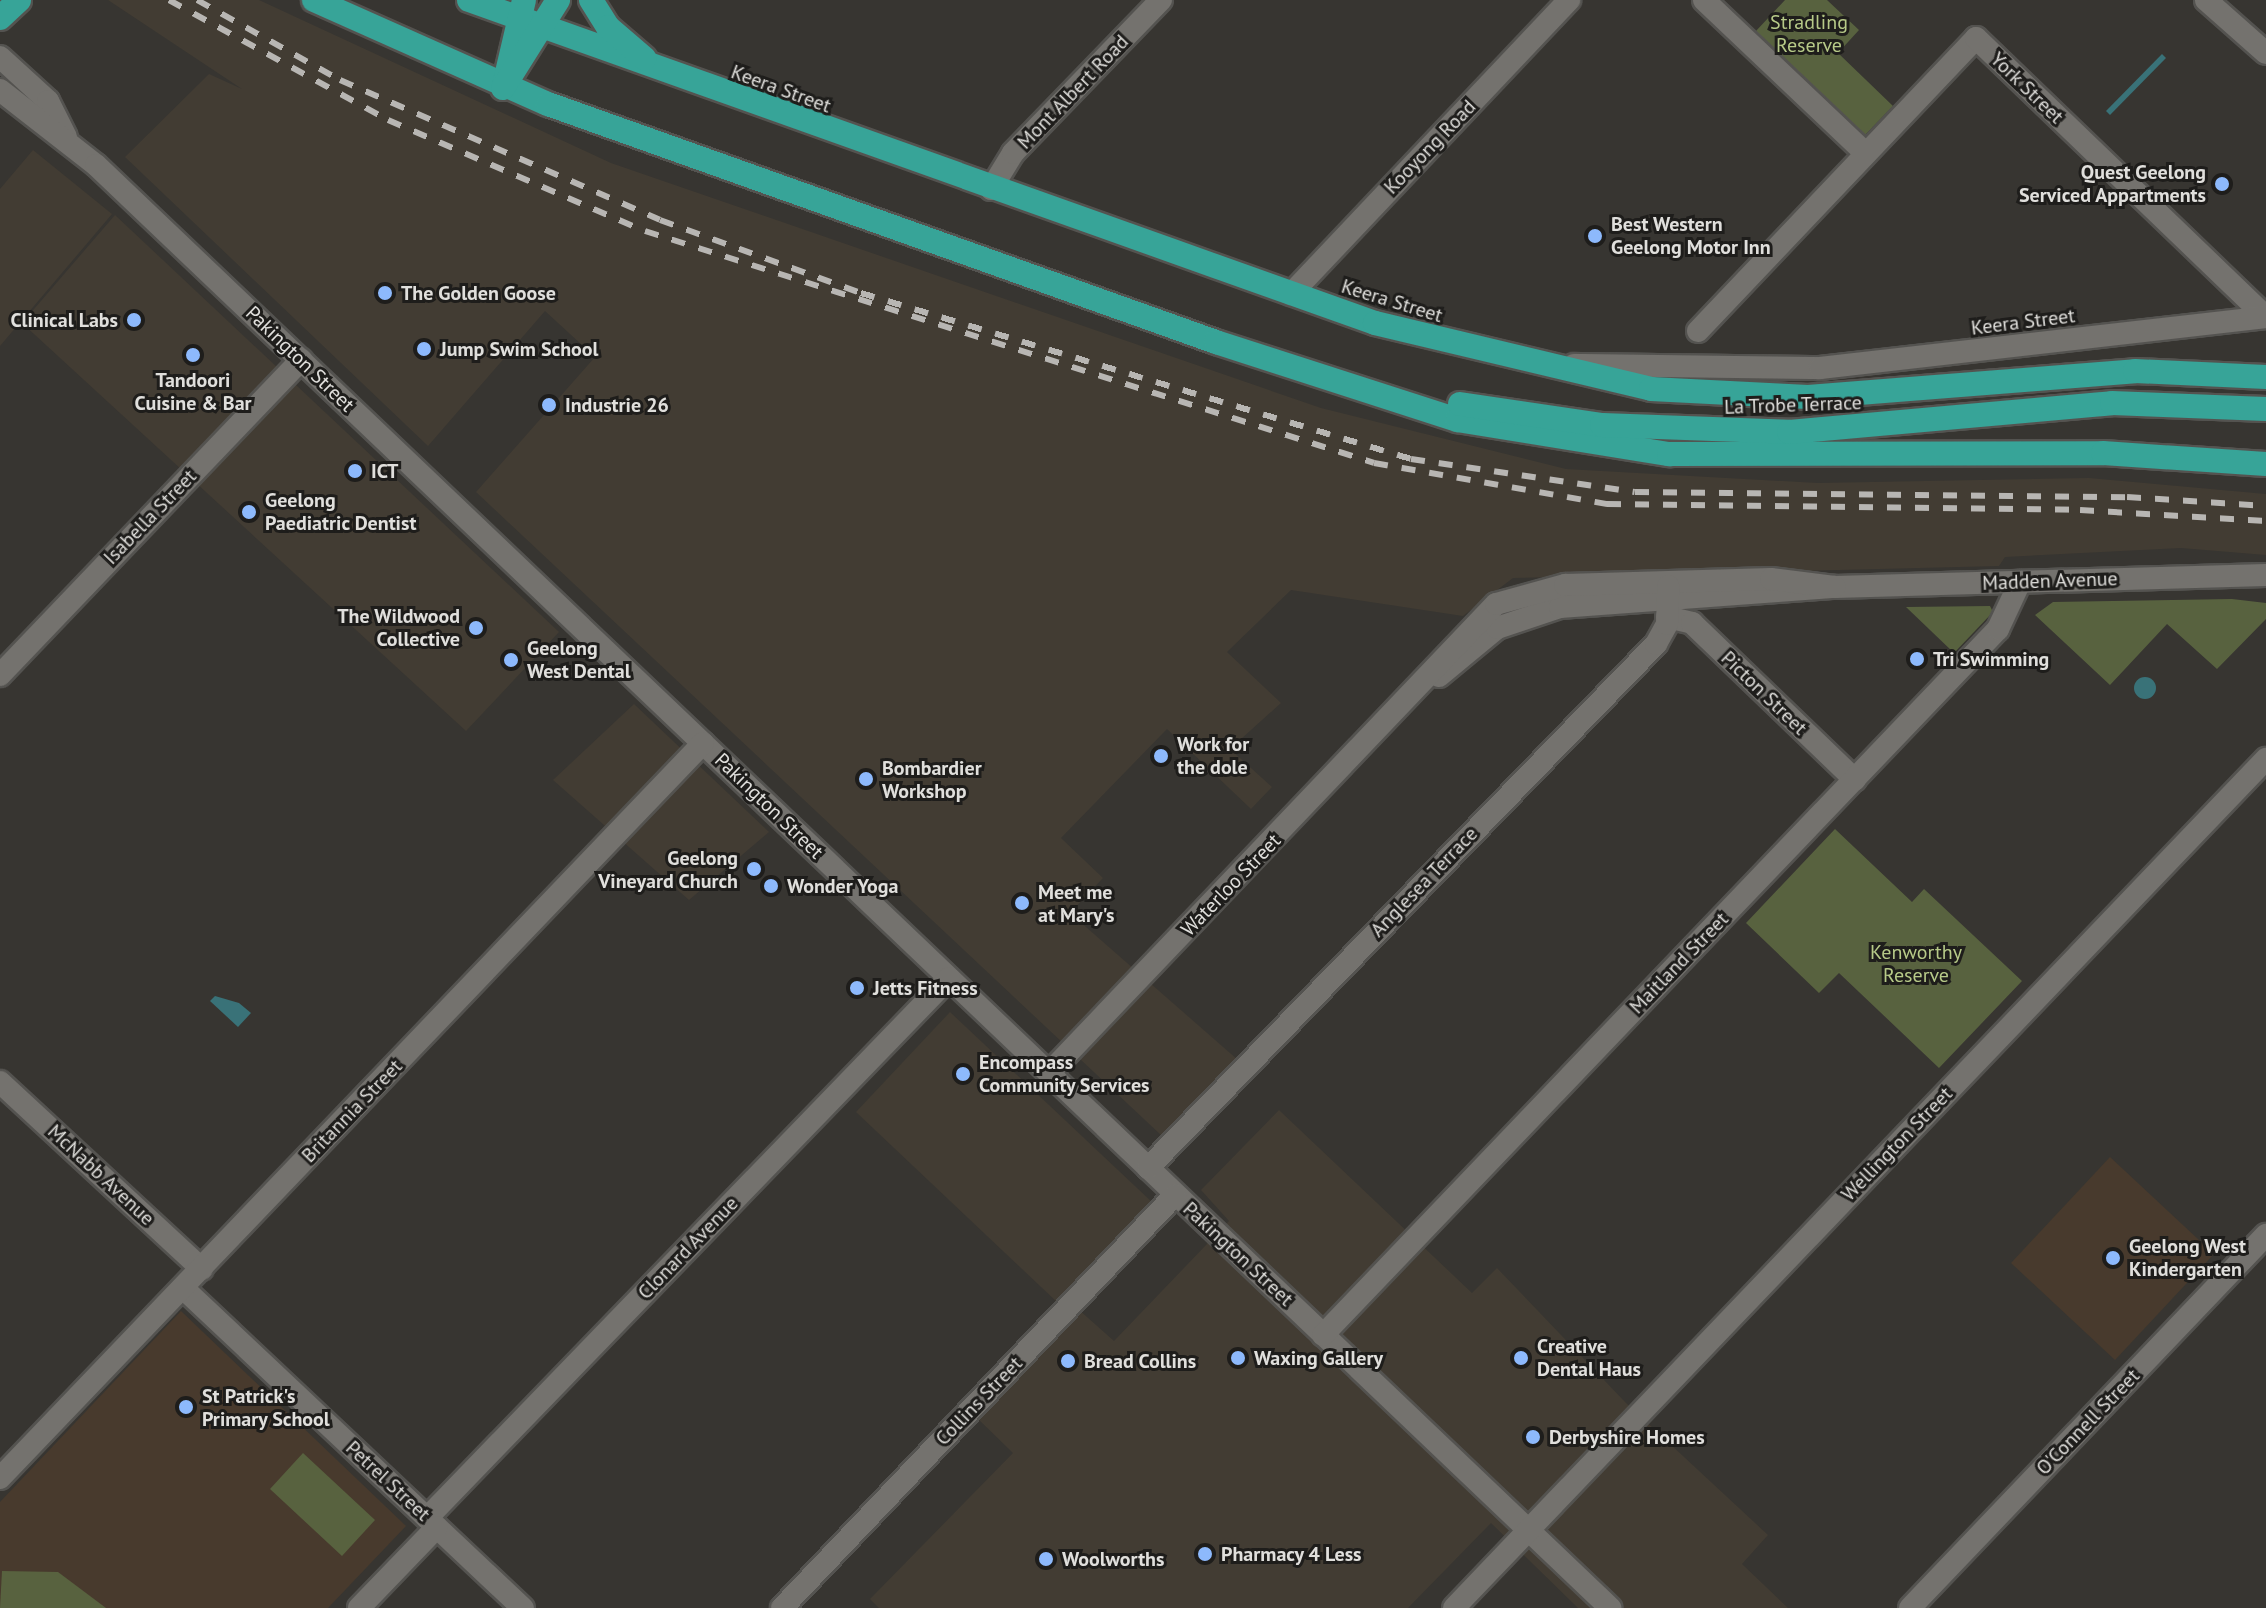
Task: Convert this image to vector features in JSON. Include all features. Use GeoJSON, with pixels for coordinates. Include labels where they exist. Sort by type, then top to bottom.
{"type":"FeatureCollection","features":[{"type":"Feature","properties":{"kind":"highway"},"geometry":{"type":"LineString","coordinates":[[0,18],[19,0]]}},
{"type":"Feature","properties":{"kind":"highway"},"geometry":{"type":"LineString","coordinates":[[314,0],[503,88],[1324,378],[1458,420],[1669,454],[2103,453],[2266,464]]}},
{"type":"Feature","properties":{"kind":"highway","name":"Keera Street"},"geometry":{"type":"LineString","coordinates":[[469,0],[520,9],[545,30],[1291,294],[1452,345],[1550,366]]}},
{"type":"Feature","properties":{"kind":"highway"},"geometry":{"type":"LineString","coordinates":[[503,88],[545,30],[558,0]]}},
{"type":"Feature","properties":{"kind":"highway"},"geometry":{"type":"LineString","coordinates":[[591,0],[617,37],[674,76]]}},
{"type":"Feature","properties":{"kind":"highway"},"geometry":{"type":"LineString","coordinates":[[503,88],[520,9]]}},
{"type":"Feature","properties":{"kind":"highway","name":"La Trobe Terrace"},"geometry":{"type":"LineString","coordinates":[[1550,366],[1651,389],[1794,397],[2106,372],[2266,377]]}},
{"type":"Feature","properties":{"kind":"highway","name":"La Trobe Terrace"},"geometry":{"type":"LineString","coordinates":[[1324,378],[1587,423],[1700,431],[1868,427],[2112,403],[2266,409]]}},
{"type":"Feature","properties":{"kind":"street","name":"Mont Albert Road"},"geometry":{"type":"LineString","coordinates":[[991,189],[1013,153],[1161,0]]}},
{"type":"Feature","properties":{"kind":"street","name":"Kooyong Road"},"geometry":{"type":"LineString","coordinates":[[1291,294],[1569,0]]}},
{"type":"Feature","properties":{"kind":"street"},"geometry":{"type":"LineString","coordinates":[[1704,0],[1865,153]]}},
{"type":"Feature","properties":{"kind":"street"},"geometry":{"type":"LineString","coordinates":[[2206,0],[2266,53]]}},
{"type":"Feature","properties":{"kind":"street","name":"York Street"},"geometry":{"type":"LineString","coordinates":[[1698,331],[1976,38],[2266,317]]}},
{"type":"Feature","properties":{"kind":"street","name":"Pakington Street"},"geometry":{"type":"LineString","coordinates":[[0,57],[48,101],[67,138]]}},
{"type":"Feature","properties":{"kind":"street","name":"Pakington Street"},"geometry":{"type":"LineString","coordinates":[[0,90],[67,138],[1610,1608]]}},
{"type":"Feature","properties":{"kind":"street"},"geometry":{"type":"LineString","coordinates":[[0,109],[67,138]]}},
{"type":"Feature","properties":{"kind":"street","name":"Keera Street"},"geometry":{"type":"LineString","coordinates":[[1550,366],[1820,368],[2266,317]]}},
{"type":"Feature","properties":{"kind":"street","name":"Isabella Street"},"geometry":{"type":"LineString","coordinates":[[0,675],[301,360]]}},
{"type":"Feature","properties":{"kind":"street","name":"Madden Avenue"},"geometry":{"type":"LineString","coordinates":[[1502,613],[1668,599],[1771,579],[1835,587],[2266,575]]}},
{"type":"Feature","properties":{"kind":"street","name":"Maitland Street"},"geometry":{"type":"LineString","coordinates":[[1323,1335],[1998,629],[2020,582]]}},
{"type":"Feature","properties":{"kind":"street","name":"Picton Street"},"geometry":{"type":"LineString","coordinates":[[1668,599],[1855,780]]}},
{"type":"Feature","properties":{"kind":"street","name":"Anglesea Terrace"},"geometry":{"type":"LineString","coordinates":[[1148,1168],[1656,644],[1668,599]]}},
{"type":"Feature","properties":{"kind":"street","name":"Waterloo Street"},"geometry":{"type":"LineString","coordinates":[[1049,1073],[1413,696],[1502,613]]}},
{"type":"Feature","properties":{"kind":"street","name":"Britannia Street"},"geometry":{"type":"LineString","coordinates":[[0,1478],[703,743]]}},
{"type":"Feature","properties":{"kind":"street","name":"Wellington Street"},"geometry":{"type":"LineString","coordinates":[[1454,1608],[2266,759]]}},
{"type":"Feature","properties":{"kind":"street","name":"Clonard Avenue"},"geometry":{"type":"LineString","coordinates":[[359,1608],[432,1522],[949,978]]}},
{"type":"Feature","properties":{"kind":"street","name":"McNabb Avenue"},"geometry":{"type":"LineString","coordinates":[[0,1082],[202,1269]]}},
{"type":"Feature","properties":{"kind":"street","name":"Collins Street"},"geometry":{"type":"LineString","coordinates":[[782,1608],[1175,1195]]}},
{"type":"Feature","properties":{"kind":"street","name":"O'Connell Street"},"geometry":{"type":"LineString","coordinates":[[1910,1608],[2266,1235]]}},
{"type":"Feature","properties":{"kind":"street","name":"Petrel Street"},"geometry":{"type":"LineString","coordinates":[[183,1288],[523,1608]]}},
{"type":"Feature","properties":{"kind":"shaded area"},"geometry":{"type":"Polygon","coordinates":[[[108,0],[259,0],[611,163],[1321,408],[1566,469],[1818,483],[2089,478],[2266,494],[2266,555],[2181,548],[2005,557],[1999,566],[1513,578],[1463,616],[1291,590],[1227,652],[1281,703],[1230,749],[1272,787],[1251,809],[1167,729],[1061,838],[1103,878],[1070,913],[1238,1060],[1162,1136],[476,492],[595,357],[545,311],[428,446],[125,157],[209,74],[242,89],[108,0]]]}},
{"type":"Feature","properties":{"kind":"shaded area"},"geometry":{"type":"Polygon","coordinates":[[[33,150],[112,214],[0,346],[0,189],[33,150]]]}},
{"type":"Feature","properties":{"kind":"shaded area"},"geometry":{"type":"Polygon","coordinates":[[[115,215],[559,632],[466,731],[22,323],[115,215]]]}},
{"type":"Feature","properties":{"kind":"shaded area"},"geometry":{"type":"Polygon","coordinates":[[[634,704],[769,832],[689,900],[553,780],[634,704]]]}},
{"type":"Feature","properties":{"kind":"shaded area"},"geometry":{"type":"Polygon","coordinates":[[[950,1012],[1153,1203],[1058,1303],[856,1112],[950,1012]]]}},
{"type":"Feature","properties":{"kind":"shaded area"},"geometry":{"type":"Polygon","coordinates":[[[1279,1110],[1472,1293],[1497,1268],[1626,1403],[1768,1535],[1742,1564],[1788,1608],[1578,1608],[1491,1523],[1408,1608],[879,1608],[870,1599],[1013,1453],[976,1417],[1078,1309],[1114,1341],[1229,1221],[1201,1190],[1279,1110]]]}},
{"type":"Feature","properties":{"kind":"shaded area","name":"Geelong West Kindergarten"},"geometry":{"type":"Polygon","coordinates":[[[2110,1157],[2214,1254],[2115,1360],[2011,1263],[2110,1157]]]}},
{"type":"Feature","properties":{"kind":"shaded area","name":"St Patrick's Primary School"},"geometry":{"type":"Polygon","coordinates":[[[181,1311],[406,1526],[328,1608],[0,1608],[0,1502],[181,1311]]]}},
{"type":"Feature","properties":{"kind":"green space","name":"Stradling Reserve"},"geometry":{"type":"Polygon","coordinates":[[[1785,0],[1827,0],[1859,30],[1838,53],[1893,106],[1865,135],[1756,31],[1785,0]]]}},
{"type":"Feature","properties":{"kind":"green space"},"geometry":{"type":"Polygon","coordinates":[[[2232,599],[2266,603],[2266,619],[2217,669],[2167,624],[2110,685],[2035,615],[2053,602],[2232,599]]]}},
{"type":"Feature","properties":{"kind":"green space"},"geometry":{"type":"Polygon","coordinates":[[[1990,606],[1993,612],[1954,653],[1906,607],[1990,606]]]}},
{"type":"Feature","properties":{"kind":"green space","name":"Kenworthy Reserve"},"geometry":{"type":"Polygon","coordinates":[[[1835,829],[1912,902],[1924,889],[2022,981],[1939,1068],[1839,973],[1819,993],[1746,923],[1835,829]]]}},
{"type":"Feature","properties":{"kind":"green space"},"geometry":{"type":"Polygon","coordinates":[[[303,1453],[375,1520],[342,1556],[270,1489],[303,1453]]]}},
{"type":"Feature","properties":{"kind":"green space"},"geometry":{"type":"Polygon","coordinates":[[[2,1571],[58,1572],[106,1608],[0,1608],[2,1571]]]}},
{"type":"Feature","properties":{"kind":"water"},"geometry":{"type":"Polygon","coordinates":[[[2162,54],[2166,58],[2110,115],[2106,111],[2162,54]]]}},
{"type":"Feature","properties":{"kind":"water"},"geometry":{"type":"Polygon","coordinates":[[[2145,677],[2153,680],[2156,688],[2153,696],[2145,699],[2137,696],[2134,688],[2137,680],[2145,677]]]}},
{"type":"Feature","properties":{"kind":"water"},"geometry":{"type":"Polygon","coordinates":[[[215,996],[239,1003],[251,1013],[238,1027],[210,1001],[215,996]]]}},
{"type":"Feature","properties":{"kind":"railway"},"geometry":{"type":"LineString","coordinates":[[169,0],[388,120],[645,231],[1374,463],[1607,504],[2080,510],[2266,521]]}},
{"type":"Feature","properties":{"kind":"railway"},"geometry":{"type":"LineString","coordinates":[[197,0],[340,80],[660,220],[861,293],[1411,459],[1635,492],[2127,497],[2266,506]]}},
{"type":"Feature","properties":{"kind":"place","name":"Quest Geelong Serviced Appartments"},"geometry":{"type":"Point","coordinates":[2222,184]}},
{"type":"Feature","properties":{"kind":"place","name":"Best Western Geelong Motor Inn"},"geometry":{"type":"Point","coordinates":[1595,236]}},
{"type":"Feature","properties":{"kind":"place","name":"The Golden Goose"},"geometry":{"type":"Point","coordinates":[385,293]}},
{"type":"Feature","properties":{"kind":"place","name":"Clinical Labs"},"geometry":{"type":"Point","coordinates":[134,320]}},
{"type":"Feature","properties":{"kind":"place","name":"Jump Swim School"},"geometry":{"type":"Point","coordinates":[424,349]}},
{"type":"Feature","properties":{"kind":"place","name":"Tandoori Cuisine & Bar"},"geometry":{"type":"Point","coordinates":[193,355]}},
{"type":"Feature","properties":{"kind":"place","name":"Industrie 26"},"geometry":{"type":"Point","coordinates":[549,405]}},
{"type":"Feature","properties":{"kind":"place","name":"ICT"},"geometry":{"type":"Point","coordinates":[355,471]}},
{"type":"Feature","properties":{"kind":"place","name":"Geelong Paediatric Dentist"},"geometry":{"type":"Point","coordinates":[249,512]}},
{"type":"Feature","properties":{"kind":"place","name":"The Wildwood Collective"},"geometry":{"type":"Point","coordinates":[476,628]}},
{"type":"Feature","properties":{"kind":"place","name":"Tri Swimming"},"geometry":{"type":"Point","coordinates":[1917,659]}},
{"type":"Feature","properties":{"kind":"place","name":"Geelong West Dental"},"geometry":{"type":"Point","coordinates":[511,660]}},
{"type":"Feature","properties":{"kind":"place","name":"Work for the dole"},"geometry":{"type":"Point","coordinates":[1161,756]}},
{"type":"Feature","properties":{"kind":"place","name":"Bombardier Workshop"},"geometry":{"type":"Point","coordinates":[866,779]}},
{"type":"Feature","properties":{"kind":"place","name":"Geelong Vineyard Church"},"geometry":{"type":"Point","coordinates":[754,869]}},
{"type":"Feature","properties":{"kind":"place","name":"Wonder Yoga"},"geometry":{"type":"Point","coordinates":[771,886]}},
{"type":"Feature","properties":{"kind":"place","name":"Meet me at Mary's"},"geometry":{"type":"Point","coordinates":[1022,903]}},
{"type":"Feature","properties":{"kind":"place","name":"Jetts Fitness"},"geometry":{"type":"Point","coordinates":[857,988]}},
{"type":"Feature","properties":{"kind":"place","name":"Encompass Community Services"},"geometry":{"type":"Point","coordinates":[963,1074]}},
{"type":"Feature","properties":{"kind":"place","name":"Geelong West Kindergarten"},"geometry":{"type":"Point","coordinates":[2113,1258]}},
{"type":"Feature","properties":{"kind":"place","name":"Waxing Gallery"},"geometry":{"type":"Point","coordinates":[1238,1358]}},
{"type":"Feature","properties":{"kind":"place","name":"Creative Dental Haus"},"geometry":{"type":"Point","coordinates":[1521,1358]}},
{"type":"Feature","properties":{"kind":"place","name":"Bread Collins"},"geometry":{"type":"Point","coordinates":[1068,1361]}},
{"type":"Feature","properties":{"kind":"place","name":"St Patrick's Primary School"},"geometry":{"type":"Point","coordinates":[186,1407]}},
{"type":"Feature","properties":{"kind":"place","name":"Derbyshire Homes"},"geometry":{"type":"Point","coordinates":[1533,1437]}},
{"type":"Feature","properties":{"kind":"place","name":"Pharmacy 4 Less"},"geometry":{"type":"Point","coordinates":[1205,1554]}},
{"type":"Feature","properties":{"kind":"place","name":"Woolworths"},"geometry":{"type":"Point","coordinates":[1046,1559]}}]}
